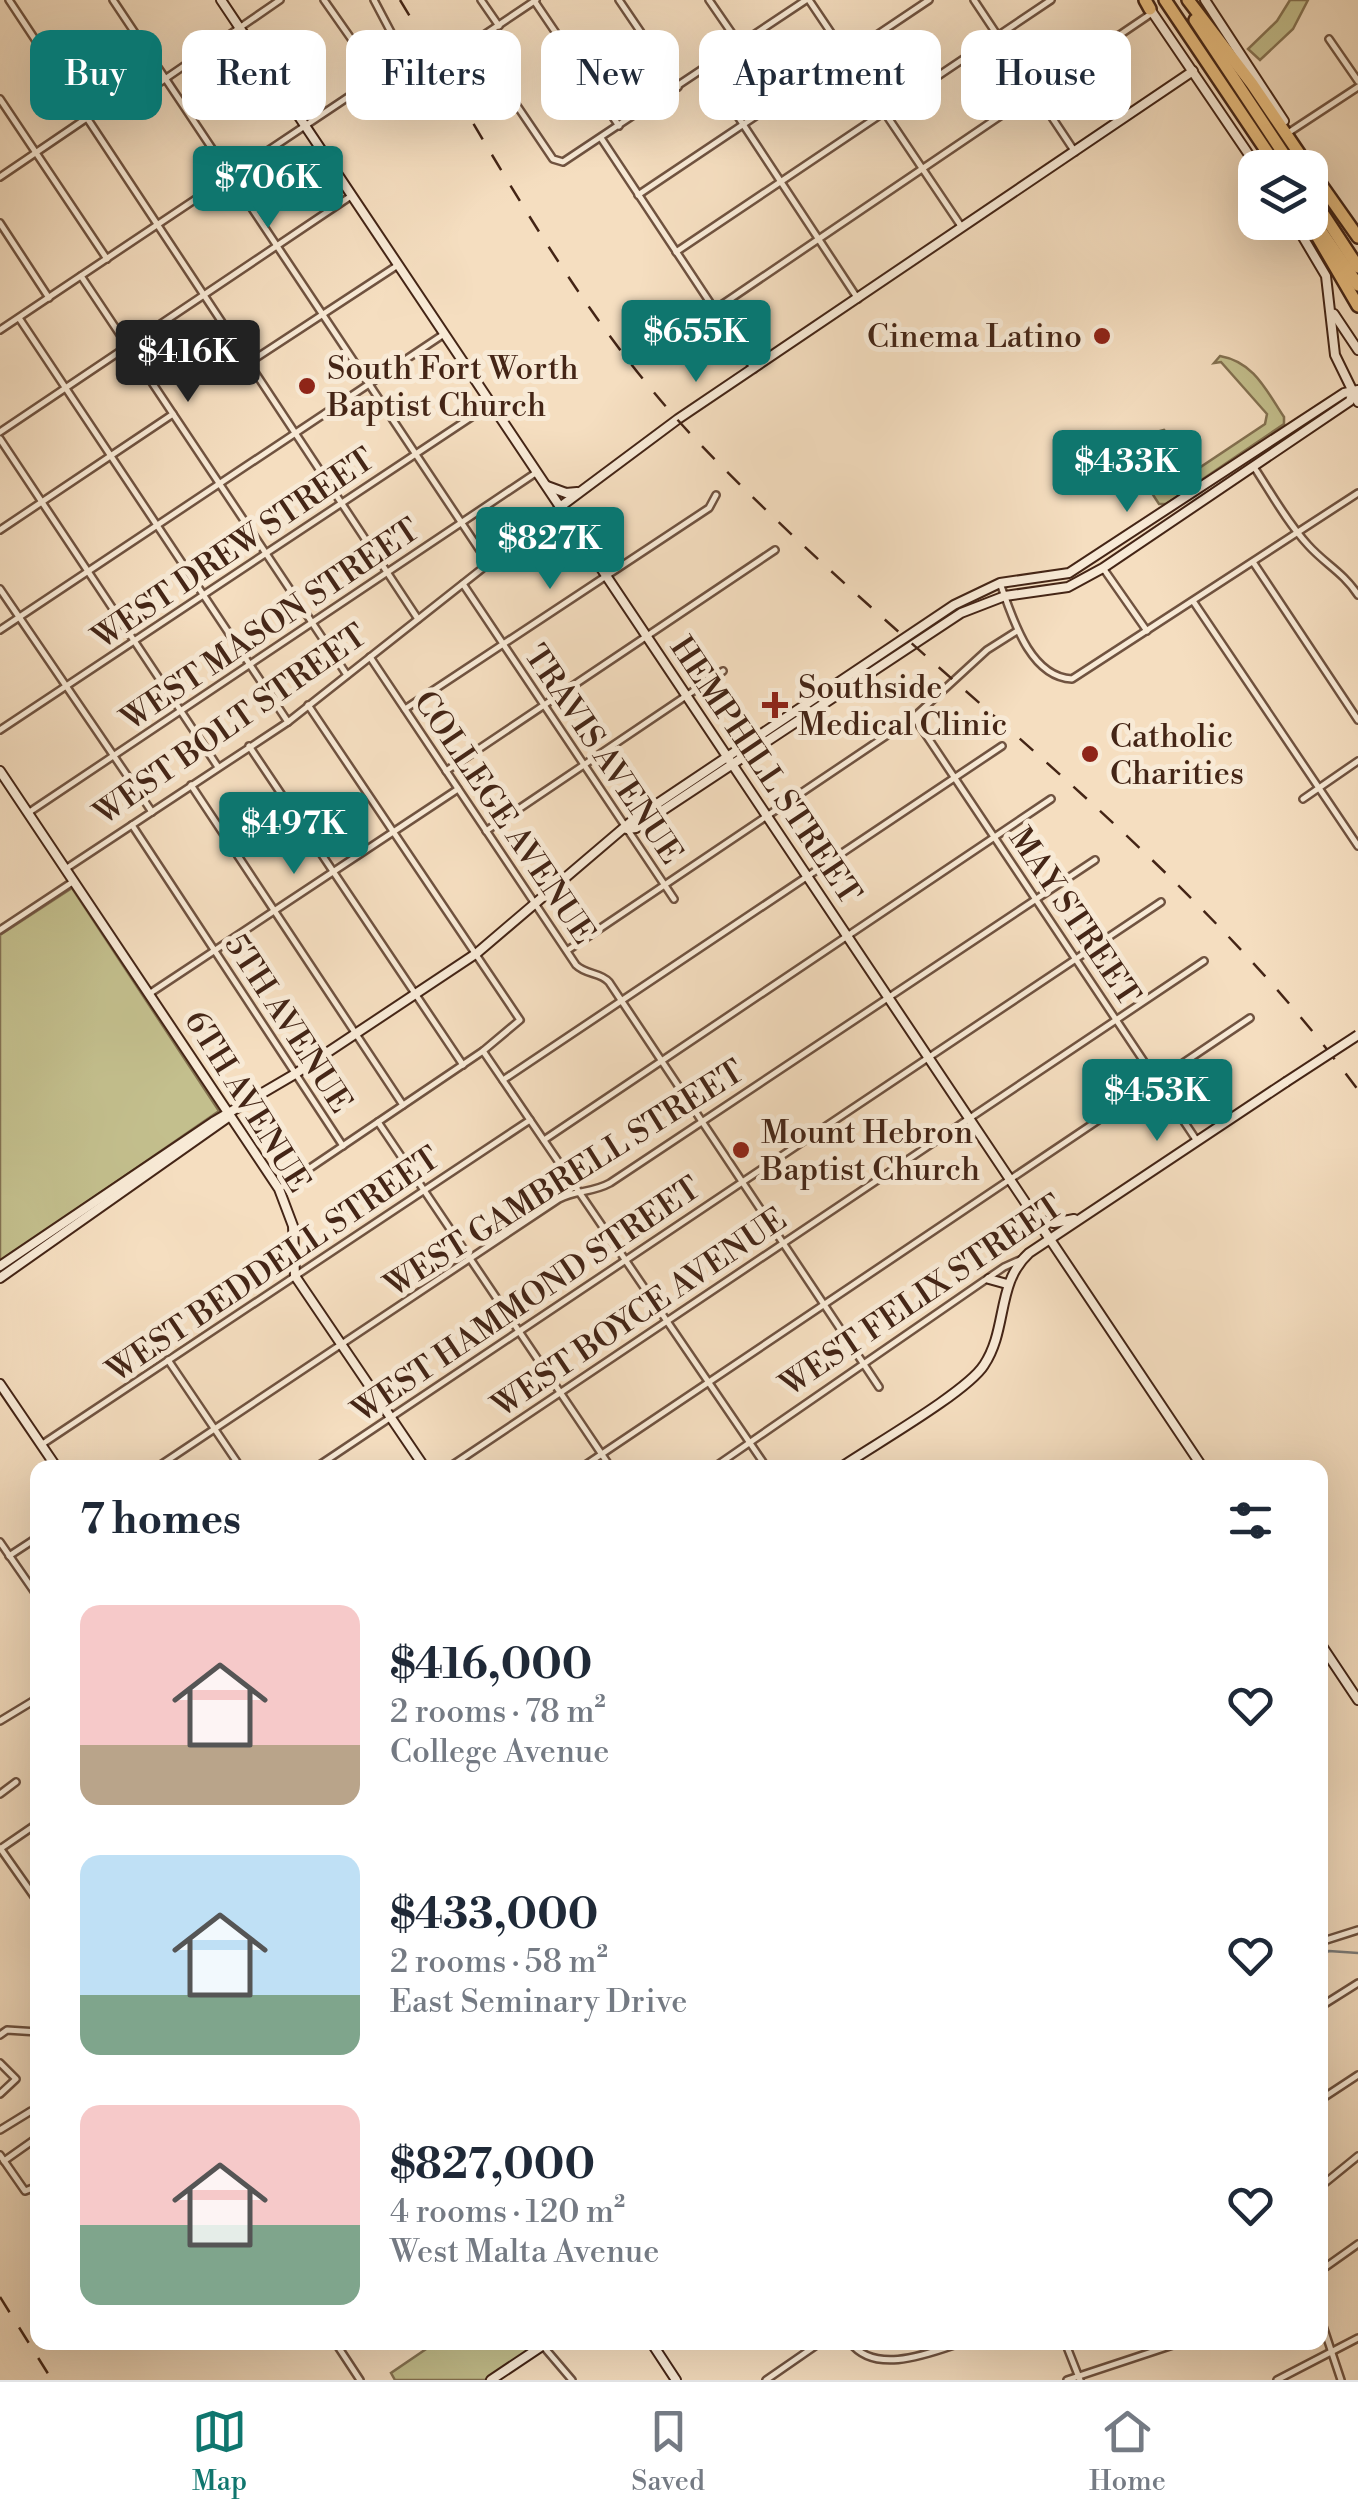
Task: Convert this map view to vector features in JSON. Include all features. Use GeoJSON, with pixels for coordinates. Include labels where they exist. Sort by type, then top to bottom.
{"type":"FeatureCollection","features":[{"type":"Feature","properties":{"kind":"highway"},"geometry":{"type":"LineString","coordinates":[[1165,0],[1266,150]]}},
{"type":"Feature","properties":{"kind":"highway"},"geometry":{"type":"LineString","coordinates":[[1185,0],[1281,150]]}},
{"type":"Feature","properties":{"kind":"highway"},"geometry":{"type":"LineString","coordinates":[[1185,0],[1244,72],[1297,150]]}},
{"type":"Feature","properties":{"kind":"highway"},"geometry":{"type":"LineString","coordinates":[[1328,194],[1358,235]]}},
{"type":"Feature","properties":{"kind":"highway"},"geometry":{"type":"LineString","coordinates":[[1328,221],[1358,267]]}},
{"type":"Feature","properties":{"kind":"highway"},"geometry":{"type":"LineString","coordinates":[[1319,240],[1358,306]]}},
{"type":"Feature","properties":{"kind":"highway"},"geometry":{"type":"LineString","coordinates":[[1327,240],[1358,285]]}},
{"type":"Feature","properties":{"kind":"main road","name":"HEMPHILL STREET"},"geometry":{"type":"LineString","coordinates":[[220,0],[1198,1460]]}},
{"type":"Feature","properties":{"kind":"main road"},"geometry":{"type":"LineString","coordinates":[[1205,0],[1358,235]]}},
{"type":"Feature","properties":{"kind":"main road"},"geometry":{"type":"LineString","coordinates":[[1148,6],[1246,150]]}},
{"type":"Feature","properties":{"kind":"main road","name":"WEST BOLT STREET"},"geometry":{"type":"LineString","coordinates":[[560,507],[678,419],[1193,71]]}},
{"type":"Feature","properties":{"kind":"main road"},"geometry":{"type":"LineString","coordinates":[[1306,240],[1319,259],[1332,310],[1335,355],[1356,395]]}},
{"type":"Feature","properties":{"kind":"main road"},"geometry":{"type":"LineString","coordinates":[[1332,310],[1358,350]]}},
{"type":"Feature","properties":{"kind":"main road"},"geometry":{"type":"LineString","coordinates":[[0,1278],[33,1250],[218,1128],[230,1115],[477,953],[633,820],[954,605],[1000,583],[1068,574],[1344,392],[1356,395]]}},
{"type":"Feature","properties":{"kind":"main road"},"geometry":{"type":"LineString","coordinates":[[627,828],[646,823],[733,767],[961,612],[1005,596],[1060,589],[1104,568],[1356,395]]}},
{"type":"Feature","properties":{"kind":"main road"},"geometry":{"type":"LineString","coordinates":[[1268,457],[1290,436],[1294,426]]}},
{"type":"Feature","properties":{"kind":"main road"},"geometry":{"type":"LineString","coordinates":[[546,485],[566,493],[582,491]]}},
{"type":"Feature","properties":{"kind":"main road"},"geometry":{"type":"LineString","coordinates":[[1159,516],[1200,502]]}},
{"type":"Feature","properties":{"kind":"main road"},"geometry":{"type":"LineString","coordinates":[[1139,544],[1158,524],[1159,516]]}},
{"type":"Feature","properties":{"kind":"main road"},"geometry":{"type":"LineString","coordinates":[[1104,568],[1104,558],[1116,545]]}},
{"type":"Feature","properties":{"kind":"main road"},"geometry":{"type":"LineString","coordinates":[[815,698],[819,710]]}},
{"type":"Feature","properties":{"kind":"main road","name":"6TH AVENUE"},"geometry":{"type":"LineString","coordinates":[[0,771],[280,1189],[293,1226],[295,1276]]}},
{"type":"Feature","properties":{"kind":"main road","name":"WEST FELIX STREET"},"geometry":{"type":"LineString","coordinates":[[1022,1259],[1048,1238],[1358,1035]]}},
{"type":"Feature","properties":{"kind":"main road"},"geometry":{"type":"LineString","coordinates":[[1036,1220],[1079,1218]]}},
{"type":"Feature","properties":{"kind":"main road"},"geometry":{"type":"LineString","coordinates":[[0,1266],[33,1250]]}},
{"type":"Feature","properties":{"kind":"main road"},"geometry":{"type":"LineString","coordinates":[[852,1460],[982,1370],[999,1333],[1007,1284],[1022,1259]]}},
{"type":"Feature","properties":{"kind":"main road"},"geometry":{"type":"LineString","coordinates":[[295,1276],[420,1460]]}},
{"type":"Feature","properties":{"kind":"main road"},"geometry":{"type":"LineString","coordinates":[[989,1278],[1007,1284]]}},
{"type":"Feature","properties":{"kind":"main road"},"geometry":{"type":"LineString","coordinates":[[0,1384],[51,1460]]}},
{"type":"Feature","properties":{"kind":"main road"},"geometry":{"type":"LineString","coordinates":[[1328,1655],[1358,1700]]}},
{"type":"Feature","properties":{"kind":"main road"},"geometry":{"type":"LineString","coordinates":[[492,2380],[536,2350]]}},
{"type":"Feature","properties":{"kind":"main road"},"geometry":{"type":"LineString","coordinates":[[656,2350],[676,2380]]}},
{"type":"Feature","properties":{"kind":"street"},"geometry":{"type":"LineString","coordinates":[[8,0],[30,33]]}},
{"type":"Feature","properties":{"kind":"street"},"geometry":{"type":"LineString","coordinates":[[113,0],[489,564]]}},
{"type":"Feature","properties":{"kind":"street"},"geometry":{"type":"LineString","coordinates":[[162,80],[280,0]]}},
{"type":"Feature","properties":{"kind":"street"},"geometry":{"type":"LineString","coordinates":[[324,0],[346,31]]}},
{"type":"Feature","properties":{"kind":"street"},"geometry":{"type":"LineString","coordinates":[[374,0],[390,30]]}},
{"type":"Feature","properties":{"kind":"street"},"geometry":{"type":"LineString","coordinates":[[482,0],[499,26]]}},
{"type":"Feature","properties":{"kind":"street"},"geometry":{"type":"LineString","coordinates":[[493,30],[535,0],[619,126]]}},
{"type":"Feature","properties":{"kind":"street"},"geometry":{"type":"LineString","coordinates":[[619,0],[640,30]]}},
{"type":"Feature","properties":{"kind":"street"},"geometry":{"type":"LineString","coordinates":[[709,0],[730,30]]}},
{"type":"Feature","properties":{"kind":"street"},"geometry":{"type":"LineString","coordinates":[[760,30],[795,3],[808,0],[829,30]]}},
{"type":"Feature","properties":{"kind":"street"},"geometry":{"type":"LineString","coordinates":[[883,30],[928,0]]}},
{"type":"Feature","properties":{"kind":"street"},"geometry":{"type":"LineString","coordinates":[[974,0],[995,30]]}},
{"type":"Feature","properties":{"kind":"street"},"geometry":{"type":"LineString","coordinates":[[1006,30],[1051,0]]}},
{"type":"Feature","properties":{"kind":"street"},"geometry":{"type":"LineString","coordinates":[[1116,30],[1148,6]]}},
{"type":"Feature","properties":{"kind":"street"},"geometry":{"type":"LineString","coordinates":[[1290,132],[1358,84],[1329,39]]}},
{"type":"Feature","properties":{"kind":"street"},"geometry":{"type":"LineString","coordinates":[[0,330],[346,99]]}},
{"type":"Feature","properties":{"kind":"street"},"geometry":{"type":"LineString","coordinates":[[0,100],[107,259]]}},
{"type":"Feature","properties":{"kind":"street"},"geometry":{"type":"LineString","coordinates":[[521,112],[553,159],[563,162],[628,120]]}},
{"type":"Feature","properties":{"kind":"street"},"geometry":{"type":"LineString","coordinates":[[0,177],[83,120]]}},
{"type":"Feature","properties":{"kind":"street"},"geometry":{"type":"LineString","coordinates":[[87,120],[418,619]]}},
{"type":"Feature","properties":{"kind":"street"},"geometry":{"type":"LineString","coordinates":[[740,120],[858,300]]}},
{"type":"Feature","properties":{"kind":"street"},"geometry":{"type":"LineString","coordinates":[[638,196],[749,120]]}},
{"type":"Feature","properties":{"kind":"street"},"geometry":{"type":"LineString","coordinates":[[676,252],[870,120]]}},
{"type":"Feature","properties":{"kind":"street"},"geometry":{"type":"LineString","coordinates":[[890,120],[962,228]]}},
{"type":"Feature","properties":{"kind":"street"},"geometry":{"type":"LineString","coordinates":[[714,310],[993,120]]}},
{"type":"Feature","properties":{"kind":"street"},"geometry":{"type":"LineString","coordinates":[[1053,120],[1074,152]]}},
{"type":"Feature","properties":{"kind":"street"},"geometry":{"type":"LineString","coordinates":[[601,138],[754,370]]}},
{"type":"Feature","properties":{"kind":"street"},"geometry":{"type":"LineString","coordinates":[[218,767],[0,436],[351,196]]}},
{"type":"Feature","properties":{"kind":"street"},"geometry":{"type":"LineString","coordinates":[[0,223],[50,298]]}},
{"type":"Feature","properties":{"kind":"street"},"geometry":{"type":"LineString","coordinates":[[248,363],[398,265]]}},
{"type":"Feature","properties":{"kind":"street"},"geometry":{"type":"LineString","coordinates":[[82,276],[347,675]]}},
{"type":"Feature","properties":{"kind":"street"},"geometry":{"type":"LineString","coordinates":[[19,318],[288,722]]}},
{"type":"Feature","properties":{"kind":"street"},"geometry":{"type":"LineString","coordinates":[[0,630],[444,334]]}},
{"type":"Feature","properties":{"kind":"street","name":"WEST DREW STREET"},"geometry":{"type":"LineString","coordinates":[[0,730],[490,404]]}},
{"type":"Feature","properties":{"kind":"street"},"geometry":{"type":"LineString","coordinates":[[0,530],[173,414]]}},
{"type":"Feature","properties":{"kind":"street"},"geometry":{"type":"LineString","coordinates":[[1254,467],[1297,533],[1312,550],[1334,565],[1358,595]]}},
{"type":"Feature","properties":{"kind":"street","name":"WEST MASON STREET"},"geometry":{"type":"LineString","coordinates":[[28,813],[537,472]]}},
{"type":"Feature","properties":{"kind":"street"},"geometry":{"type":"LineString","coordinates":[[1000,583],[1017,631],[1050,671],[1072,680],[1358,493]]}},
{"type":"Feature","properties":{"kind":"street"},"geometry":{"type":"LineString","coordinates":[[405,709],[709,508],[716,494]]}},
{"type":"Feature","properties":{"kind":"street","name":"WEST BOLT STREET"},"geometry":{"type":"LineString","coordinates":[[66,869],[288,722],[560,507]]}},
{"type":"Feature","properties":{"kind":"street"},"geometry":{"type":"LineString","coordinates":[[446,771],[776,550]]}},
{"type":"Feature","properties":{"kind":"street"},"geometry":{"type":"LineString","coordinates":[[1252,562],[1358,720]]}},
{"type":"Feature","properties":{"kind":"street"},"geometry":{"type":"LineString","coordinates":[[1104,568],[1147,631]]}},
{"type":"Feature","properties":{"kind":"street","name":"TRAVIS AVENUE"},"geometry":{"type":"LineString","coordinates":[[462,584],[674,899]]}},
{"type":"Feature","properties":{"kind":"street"},"geometry":{"type":"LineString","coordinates":[[0,589],[152,812]]}},
{"type":"Feature","properties":{"kind":"street"},"geometry":{"type":"LineString","coordinates":[[1193,600],[1358,846]]}},
{"type":"Feature","properties":{"kind":"street"},"geometry":{"type":"LineString","coordinates":[[567,950],[914,717],[988,650],[1017,631]]}},
{"type":"Feature","properties":{"kind":"street","name":"COLLEGE AVENUE"},"geometry":{"type":"LineString","coordinates":[[370,657],[567,950],[581,969],[602,975],[622,1001],[879,1387]]}},
{"type":"Feature","properties":{"kind":"street"},"geometry":{"type":"LineString","coordinates":[[486,830],[723,671]]}},
{"type":"Feature","properties":{"kind":"street"},"geometry":{"type":"LineString","coordinates":[[280,1189],[519,1023],[519,1016],[308,705]]}},
{"type":"Feature","properties":{"kind":"street","name":"MAY STREET"},"geometry":{"type":"LineString","coordinates":[[914,717],[1197,1140]]}},
{"type":"Feature","properties":{"kind":"street"},"geometry":{"type":"LineString","coordinates":[[249,746],[463,1064]]}},
{"type":"Feature","properties":{"kind":"street"},"geometry":{"type":"LineString","coordinates":[[503,1080],[1002,746]]}},
{"type":"Feature","properties":{"kind":"street"},"geometry":{"type":"LineString","coordinates":[[1302,798],[1358,761]]}},
{"type":"Feature","properties":{"kind":"street"},"geometry":{"type":"LineString","coordinates":[[192,785],[403,1105]]}},
{"type":"Feature","properties":{"kind":"street"},"geometry":{"type":"LineString","coordinates":[[149,994],[458,789]]}},
{"type":"Feature","properties":{"kind":"street"},"geometry":{"type":"LineString","coordinates":[[544,1140],[1051,799]]}},
{"type":"Feature","properties":{"kind":"street","name":"5TH AVENUE"},"geometry":{"type":"LineString","coordinates":[[132,825],[342,1146]]}},
{"type":"Feature","properties":{"kind":"street","name":"WEST GAMBRELL STREET"},"geometry":{"type":"LineString","coordinates":[[168,1460],[559,1200],[596,1191],[1095,860]]}},
{"type":"Feature","properties":{"kind":"street"},"geometry":{"type":"LineString","coordinates":[[0,917],[3,928],[74,881]]}},
{"type":"Feature","properties":{"kind":"street","name":"WEST HAMMOND STREET"},"geometry":{"type":"LineString","coordinates":[[328,1460],[1161,902]]}},
{"type":"Feature","properties":{"kind":"street","name":"WEST BOYCE AVENUE"},"geometry":{"type":"LineString","coordinates":[[460,1460],[1204,960]]}},
{"type":"Feature","properties":{"kind":"street"},"geometry":{"type":"LineString","coordinates":[[593,1460],[1250,1018]]}},
{"type":"Feature","properties":{"kind":"street"},"geometry":{"type":"LineString","coordinates":[[483,1051],[762,1460]]}},
{"type":"Feature","properties":{"kind":"street","name":"WEST BEDDELL STREET"},"geometry":{"type":"LineString","coordinates":[[41,1444],[530,1120]]}},
{"type":"Feature","properties":{"kind":"street","name":"5TH AVENUE"},"geometry":{"type":"LineString","coordinates":[[378,1122],[606,1460]]}},
{"type":"Feature","properties":{"kind":"street","name":"WEST FELIX STREET"},"geometry":{"type":"LineString","coordinates":[[725,1460],[862,1362],[1022,1259]]}},
{"type":"Feature","properties":{"kind":"street"},"geometry":{"type":"LineString","coordinates":[[168,1360],[235,1460]]}},
{"type":"Feature","properties":{"kind":"street"},"geometry":{"type":"LineString","coordinates":[[0,1542],[30,1586]]}},
{"type":"Feature","properties":{"kind":"street"},"geometry":{"type":"LineString","coordinates":[[9,1556],[30,1542]]}},
{"type":"Feature","properties":{"kind":"street"},"geometry":{"type":"LineString","coordinates":[[0,1721],[30,1703]]}},
{"type":"Feature","properties":{"kind":"street"},"geometry":{"type":"LineString","coordinates":[[0,1794],[16,1782]]}},
{"type":"Feature","properties":{"kind":"street"},"geometry":{"type":"LineString","coordinates":[[30,1828],[0,1848],[30,1891]]}},
{"type":"Feature","properties":{"kind":"street"},"geometry":{"type":"LineString","coordinates":[[1328,1939],[1358,1930]]}},
{"type":"Feature","properties":{"kind":"street"},"geometry":{"type":"LineString","coordinates":[[1328,2003],[1358,1984]]}},
{"type":"Feature","properties":{"kind":"street"},"geometry":{"type":"LineString","coordinates":[[0,2035],[7,2030],[30,2031]]}},
{"type":"Feature","properties":{"kind":"street"},"geometry":{"type":"LineString","coordinates":[[0,2063],[16,2079],[0,2094]]}},
{"type":"Feature","properties":{"kind":"street"},"geometry":{"type":"LineString","coordinates":[[1328,2095],[1358,2075]]}},
{"type":"Feature","properties":{"kind":"street"},"geometry":{"type":"LineString","coordinates":[[0,2130],[30,2112]]}},
{"type":"Feature","properties":{"kind":"street"},"geometry":{"type":"LineString","coordinates":[[30,2142],[2,2158],[25,2190],[30,2188]]}},
{"type":"Feature","properties":{"kind":"street"},"geometry":{"type":"LineString","coordinates":[[1328,2180],[1358,2156]]}},
{"type":"Feature","properties":{"kind":"street"},"geometry":{"type":"LineString","coordinates":[[1328,2265],[1358,2244]]}},
{"type":"Feature","properties":{"kind":"street"},"geometry":{"type":"LineString","coordinates":[[1277,2380],[1358,2338]]}},
{"type":"Feature","properties":{"kind":"street"},"geometry":{"type":"LineString","coordinates":[[1328,2347],[1342,2380]]}},
{"type":"Feature","properties":{"kind":"street"},"geometry":{"type":"LineString","coordinates":[[340,2350],[360,2380]]}},
{"type":"Feature","properties":{"kind":"street"},"geometry":{"type":"LineString","coordinates":[[550,2350],[572,2380]]}},
{"type":"Feature","properties":{"kind":"street"},"geometry":{"type":"LineString","coordinates":[[766,2380],[810,2350]]}},
{"type":"Feature","properties":{"kind":"street"},"geometry":{"type":"LineString","coordinates":[[859,2350],[866,2357],[888,2360],[930,2350]]}},
{"type":"Feature","properties":{"kind":"street"},"geometry":{"type":"LineString","coordinates":[[1067,2350],[1079,2378]]}},
{"type":"Feature","properties":{"kind":"street"},"geometry":{"type":"LineString","coordinates":[[1067,2380],[1159,2350]]}},
{"type":"Feature","properties":{"kind":"street"},"geometry":{"type":"LineString","coordinates":[[782,2369],[789,2380]]}},
{"type":"Feature","properties":{"kind":"shaded area"},"geometry":{"type":"Polygon","coordinates":[[[1290,0],[1308,0],[1293,29],[1260,60],[1248,49],[1277,21],[1290,0]]]}},
{"type":"Feature","properties":{"kind":"shaded area"},"geometry":{"type":"Polygon","coordinates":[[[1220,356],[1242,364],[1258,379],[1284,417],[1284,424],[1166,504],[1159,504],[1142,478],[1146,474],[1157,477],[1174,471],[1181,455],[1166,436],[1149,439],[1136,469],[1122,449],[1123,441],[1164,430],[1199,468],[1265,424],[1267,414],[1221,362],[1214,363],[1220,356]]]}},
{"type":"Feature","properties":{"kind":"shaded area"},"geometry":{"type":"Polygon","coordinates":[[[72,888],[219,1111],[0,1262],[0,935],[72,888]]]}},
{"type":"Feature","properties":{"kind":"shaded area"},"geometry":{"type":"Polygon","coordinates":[[[425,2350],[529,2350],[485,2380],[395,2380],[391,2373],[425,2350]]]}},
{"type":"Feature","properties":{"kind":"waterway"},"geometry":{"type":"LineString","coordinates":[[1328,1951],[1358,1953]]}},
{"type":"Feature","properties":{"kind":"railway"},"geometry":{"type":"LineString","coordinates":[[400,0],[538,231],[614,342],[656,394],[782,525],[1126,835],[1208,915],[1286,1000],[1358,1090]]}},
{"type":"Feature","properties":{"kind":"railway"},"geometry":{"type":"LineString","coordinates":[[0,2297],[30,2345]]}},
{"type":"Feature","properties":{"kind":"railway"},"geometry":{"type":"LineString","coordinates":[[33,2350],[52,2380]]}},
{"type":"Feature","properties":{"kind":"place","name":"Cinema Latino"},"geometry":{"type":"Point","coordinates":[1102,336]}},
{"type":"Feature","properties":{"kind":"place","name":"South Fort Worth Baptist Church"},"geometry":{"type":"Point","coordinates":[307,386]}},
{"type":"Feature","properties":{"kind":"place","name":"Southside Medical Clinic"},"geometry":{"type":"Point","coordinates":[775,705]}},
{"type":"Feature","properties":{"kind":"place","name":"Catholic Charities"},"geometry":{"type":"Point","coordinates":[1090,754]}},
{"type":"Feature","properties":{"kind":"place","name":"Mount Hebron Baptist Church"},"geometry":{"type":"Point","coordinates":[741,1150]}}]}
